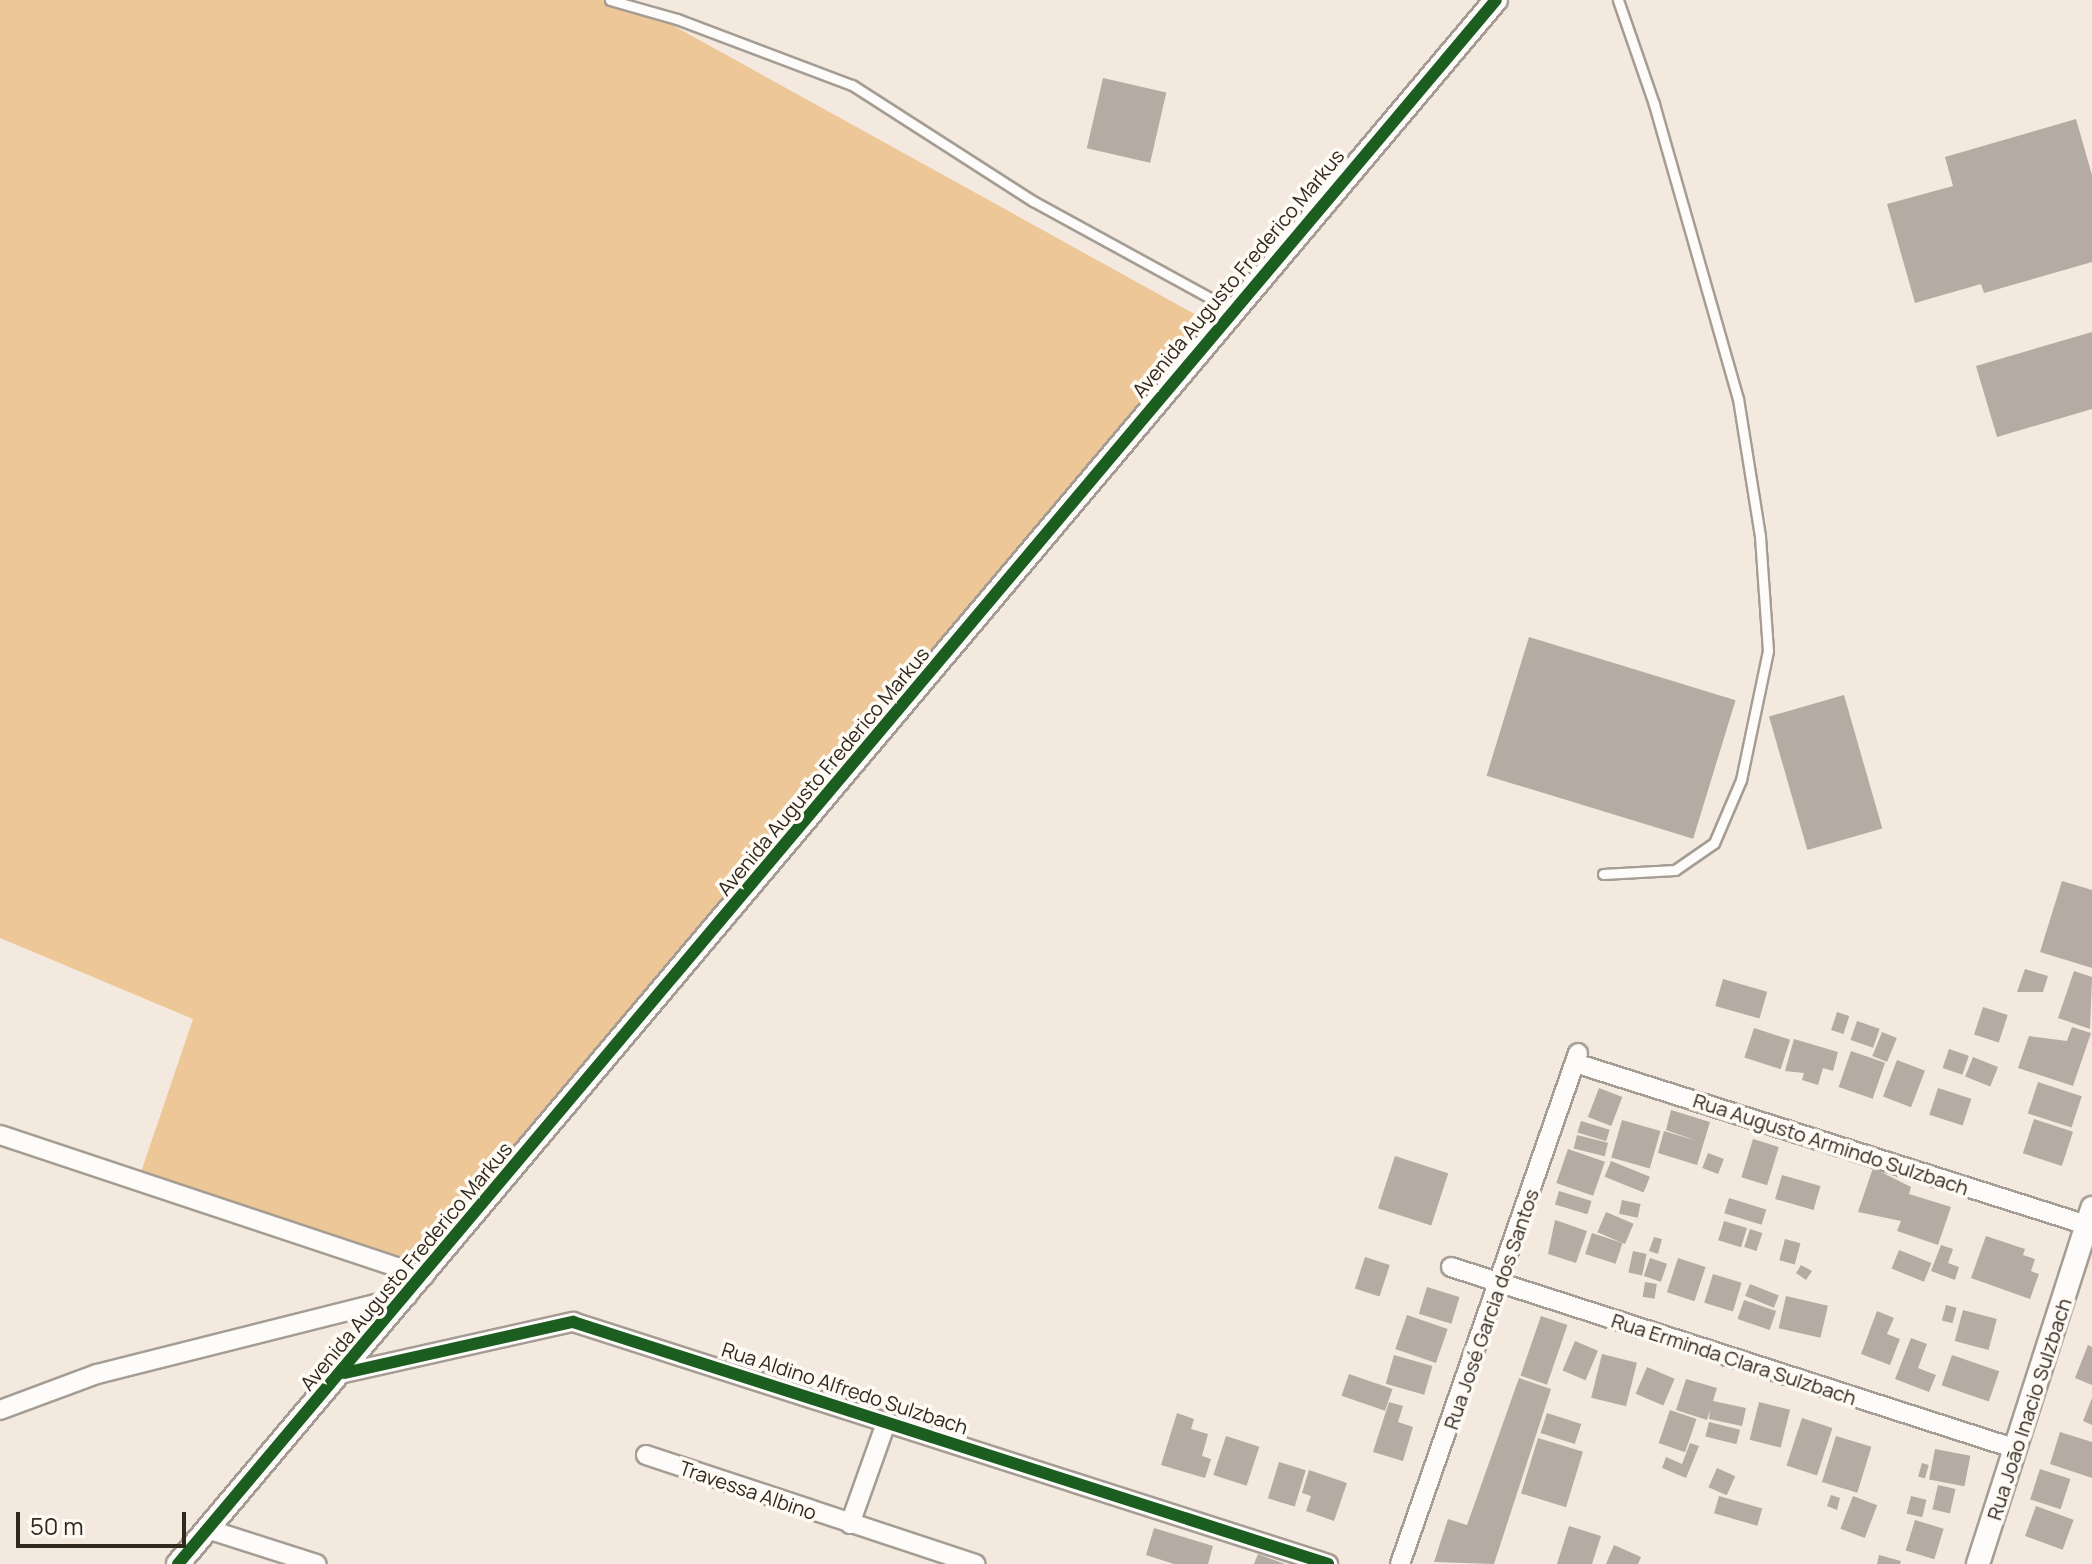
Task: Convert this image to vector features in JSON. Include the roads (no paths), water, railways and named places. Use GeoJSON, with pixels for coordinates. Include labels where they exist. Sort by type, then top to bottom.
{"type":"FeatureCollection","features":[{"type":"Feature","properties":{"kind":"street","name":"Avenida Augusto Frederico Markus"},"geometry":{"type":"LineString","coordinates":[[178,1564],[344,1373],[1232,310],[1496,0]]}},
{"type":"Feature","properties":{"kind":"street","name":"Rua Augusto Armindo Sulzbach"},"geometry":{"type":"LineString","coordinates":[[1576,1058],[2089,1217]]}},
{"type":"Feature","properties":{"kind":"street","name":"Rua José Garcia dos Santos"},"geometry":{"type":"LineString","coordinates":[[1400,1564],[1501,1284],[1576,1058]]}},
{"type":"Feature","properties":{"kind":"street"},"geometry":{"type":"LineString","coordinates":[[0,1135],[424,1276]]}},
{"type":"Feature","properties":{"kind":"street","name":"Rua João Inacio Sulzbach"},"geometry":{"type":"LineString","coordinates":[[1978,1564],[2089,1217]]}},
{"type":"Feature","properties":{"kind":"street","name":"Rua Erminda Clara Sulzbach"},"geometry":{"type":"LineString","coordinates":[[1451,1267],[2016,1449]]}},
{"type":"Feature","properties":{"kind":"street"},"geometry":{"type":"LineString","coordinates":[[0,1410],[97,1374],[407,1296]]}},
{"type":"Feature","properties":{"kind":"street","name":"Rua Aldino Alfredo Sulzbach"},"geometry":{"type":"LineString","coordinates":[[344,1373],[573,1322],[1328,1564]]}},
{"type":"Feature","properties":{"kind":"street"},"geometry":{"type":"LineString","coordinates":[[850,1524],[886,1423]]}},
{"type":"Feature","properties":{"kind":"street","name":"Travessa Albino"},"geometry":{"type":"LineString","coordinates":[[646,1455],[975,1564]]}},
{"type":"Feature","properties":{"kind":"street"},"geometry":{"type":"LineString","coordinates":[[207,1529],[317,1564]]}},
{"type":"Feature","properties":{"kind":"lane"},"geometry":{"type":"LineString","coordinates":[[610,0],[644,5],[852,85],[1033,201],[1232,310]]}},
{"type":"Feature","properties":{"kind":"lane"},"geometry":{"type":"LineString","coordinates":[[1603,874],[1675,870],[1714,843],[1741,780],[1768,651],[1760,536],[1738,399],[1654,104],[1618,0]]}}]}
